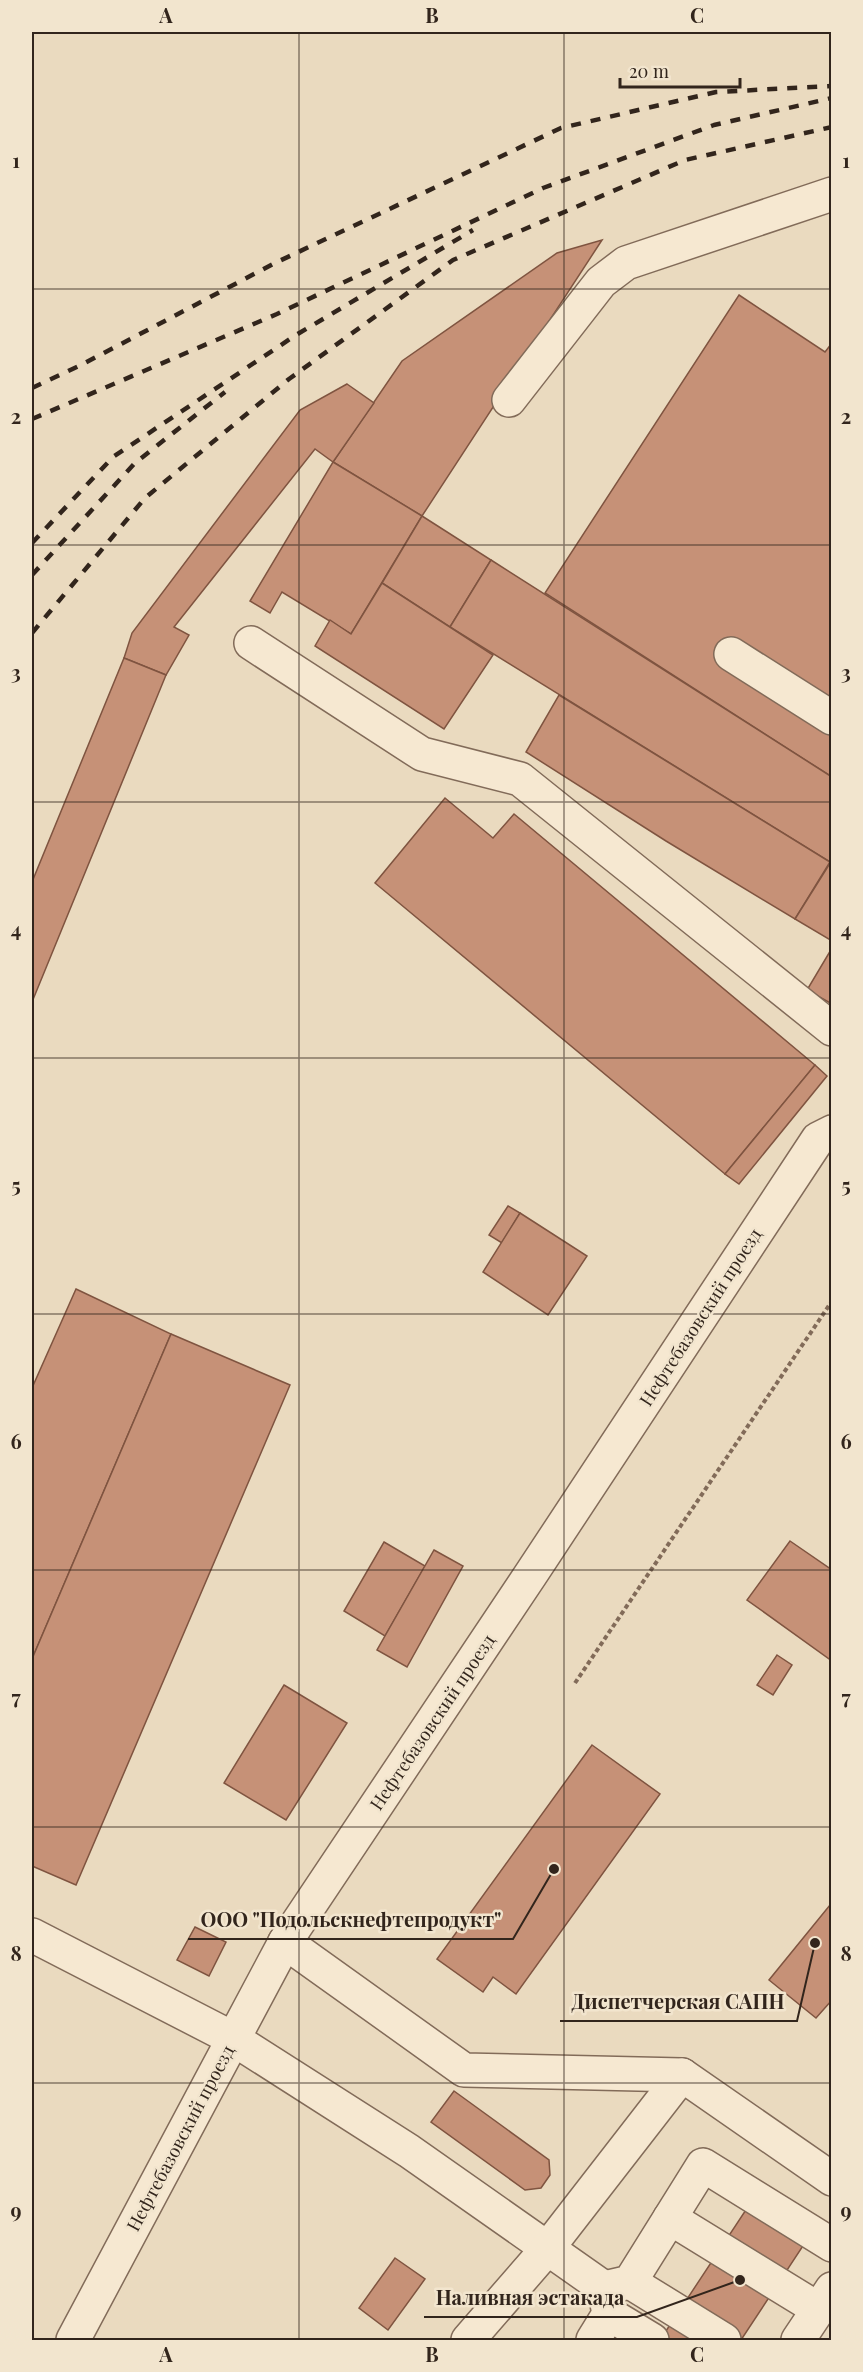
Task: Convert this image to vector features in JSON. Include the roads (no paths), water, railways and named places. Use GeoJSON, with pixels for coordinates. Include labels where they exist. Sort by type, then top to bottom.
{"type":"FeatureCollection","features":[{"type":"Feature","properties":{"kind":"street"},"geometry":{"type":"LineString","coordinates":[[509,400],[601,282],[626,262],[831,194]]}},
{"type":"Feature","properties":{"kind":"street"},"geometry":{"type":"LineString","coordinates":[[251,643],[422,754],[520,779],[831,1029]]}},
{"type":"Feature","properties":{"kind":"street"},"geometry":{"type":"LineString","coordinates":[[731,654],[831,718]]}},
{"type":"Feature","properties":{"kind":"street","name":"Нефтебазовский проезд"},"geometry":{"type":"LineString","coordinates":[[73,2340],[285,1942],[818,1139],[831,1132]]}},
{"type":"Feature","properties":{"kind":"street"},"geometry":{"type":"LineString","coordinates":[[32,1935],[232,2038],[409,2151],[547,2249],[609,2306],[652,2340]]}},
{"type":"Feature","properties":{"kind":"street"},"geometry":{"type":"LineString","coordinates":[[285,1942],[464,2070],[682,2075],[831,2179]]}},
{"type":"Feature","properties":{"kind":"street"},"geometry":{"type":"LineString","coordinates":[[468,2340],[547,2249],[682,2075]]}},
{"type":"Feature","properties":{"kind":"street"},"geometry":{"type":"LineString","coordinates":[[609,2306],[670,2218],[703,2165],[831,2245]]}},
{"type":"Feature","properties":{"kind":"street"},"geometry":{"type":"LineString","coordinates":[[670,2218],[825,2299],[798,2340]]}},
{"type":"Feature","properties":{"kind":"street"},"geometry":{"type":"LineString","coordinates":[[609,2306],[724,2340]]}},
{"type":"Feature","properties":{"kind":"railway"},"geometry":{"type":"LineString","coordinates":[[32,388],[81,365],[275,263],[561,128],[716,92],[832,86]]}},
{"type":"Feature","properties":{"kind":"railway"},"geometry":{"type":"LineString","coordinates":[[32,419],[277,314],[543,188],[714,125],[832,98]]}},
{"type":"Feature","properties":{"kind":"railway"},"geometry":{"type":"LineString","coordinates":[[32,633],[145,498],[289,379],[453,260],[685,160],[832,127]]}},
{"type":"Feature","properties":{"kind":"railway"},"geometry":{"type":"LineString","coordinates":[[32,543],[113,457],[296,335],[473,230]]}},
{"type":"Feature","properties":{"kind":"railway"},"geometry":{"type":"LineString","coordinates":[[32,575],[135,463],[225,392]]}},
{"type":"Feature","properties":{"kind":"place","name":"ООО \"Подольскнефтепродукт\""},"geometry":{"type":"Point","coordinates":[554,1869]}},
{"type":"Feature","properties":{"kind":"place","name":"Диспетчерская САПН"},"geometry":{"type":"Point","coordinates":[815,1943]}},
{"type":"Feature","properties":{"kind":"place","name":"Наливная эстакада"},"geometry":{"type":"Point","coordinates":[740,2280]}}]}
